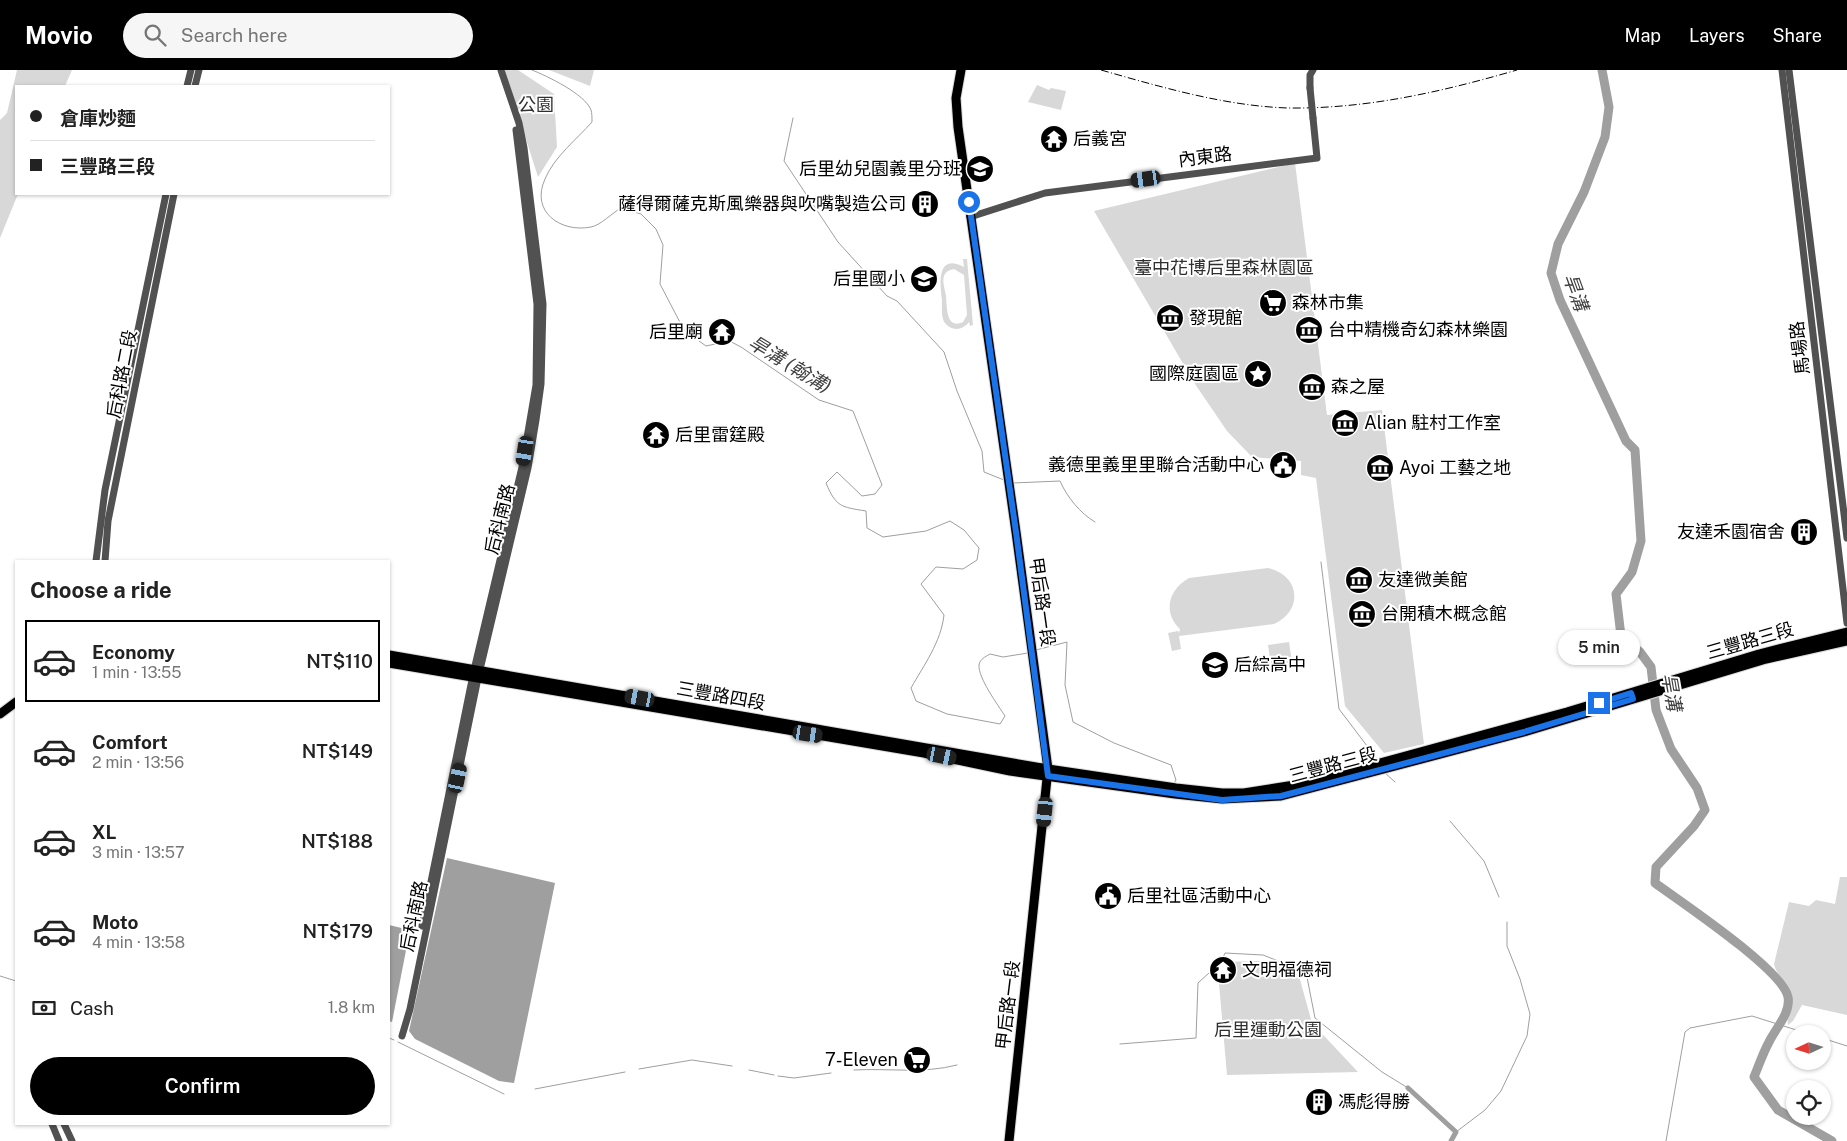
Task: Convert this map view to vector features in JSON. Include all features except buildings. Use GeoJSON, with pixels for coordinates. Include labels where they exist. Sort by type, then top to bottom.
{"type":"FeatureCollection","features":[{"type":"Feature","properties":{"kind":"main road","name":"甲后路一段"},"geometry":{"type":"LineString","coordinates":[[961,70],[956,112],[1016,532],[1048,773],[1010,1141]]}},
{"type":"Feature","properties":{"kind":"main road","name":"三豐路三段"},"geometry":{"type":"LineString","coordinates":[[1048,773],[1222,793],[1250,793],[1340,774],[1647,692],[1759,654],[1847,632]]}},
{"type":"Feature","properties":{"kind":"main road","name":"三豐路三段"},"geometry":{"type":"LineString","coordinates":[[1663,687],[1847,640]]}},
{"type":"Feature","properties":{"kind":"main road","name":"三豐路四段"},"geometry":{"type":"LineString","coordinates":[[390,655],[476,674]]}},
{"type":"Feature","properties":{"kind":"main road","name":"三豐路四段"},"geometry":{"type":"LineString","coordinates":[[390,662],[476,674],[1048,773]]}},
{"type":"Feature","properties":{"kind":"main road"},"geometry":{"type":"LineString","coordinates":[[0,714],[15,703]]}},
{"type":"Feature","properties":{"kind":"main road"},"geometry":{"type":"LineString","coordinates":[[0,721],[15,710]]}},
{"type":"Feature","properties":{"kind":"street"},"geometry":{"type":"LineString","coordinates":[[188,85],[191,70]]}},
{"type":"Feature","properties":{"kind":"street"},"geometry":{"type":"LineString","coordinates":[[195,85],[198,70]]}},
{"type":"Feature","properties":{"kind":"street","name":"后科南路"},"geometry":{"type":"LineString","coordinates":[[497,70],[516,127],[540,304]]}},
{"type":"Feature","properties":{"kind":"street","name":"后科南路"},"geometry":{"type":"LineString","coordinates":[[440,850],[410,1008],[402,1036],[403,1018],[476,674],[525,467],[541,384],[540,304],[524,148],[519,123],[501,70]]}},
{"type":"Feature","properties":{"kind":"street","name":"內東路"},"geometry":{"type":"LineString","coordinates":[[970,217],[1045,193],[1317,158],[1310,88],[1310,75],[1313,70]]}},
{"type":"Feature","properties":{"kind":"street","name":"馬場路"},"geometry":{"type":"LineString","coordinates":[[1782,70],[1847,623]]}},
{"type":"Feature","properties":{"kind":"street","name":"馬場路"},"geometry":{"type":"LineString","coordinates":[[1789,70],[1847,538]]}},
{"type":"Feature","properties":{"kind":"street","name":"后科路二段"},"geometry":{"type":"LineString","coordinates":[[105,560],[108,520],[166,195]]}},
{"type":"Feature","properties":{"kind":"street","name":"后科路二段"},"geometry":{"type":"LineString","coordinates":[[96,560],[105,490],[174,195]]}},
{"type":"Feature","properties":{"kind":"street"},"geometry":{"type":"LineString","coordinates":[[52,1125],[59,1141]]}},
{"type":"Feature","properties":{"kind":"street"},"geometry":{"type":"LineString","coordinates":[[64,1125],[72,1141]]}},
{"type":"Feature","properties":{"kind":"green space"},"geometry":{"type":"Polygon","coordinates":[[[17,70],[72,70],[65,85],[15,85],[15,195],[18,195],[0,238],[0,120],[7,113],[17,70]]]}},
{"type":"Feature","properties":{"kind":"green space","name":"公園"},"geometry":{"type":"Polygon","coordinates":[[[504,70],[518,70],[554,94],[557,147],[538,177],[504,70]]]}},
{"type":"Feature","properties":{"kind":"green space"},"geometry":{"type":"Polygon","coordinates":[[[549,70],[594,70],[590,86],[549,70]]]}},
{"type":"Feature","properties":{"kind":"green space"},"geometry":{"type":"Polygon","coordinates":[[[1037,85],[1049,90],[1051,88],[1066,91],[1061,110],[1028,102],[1037,85]]]}},
{"type":"Feature","properties":{"kind":"green space","name":"臺中花博后里森林園區"},"geometry":{"type":"Polygon","coordinates":[[[1295,163],[1327,415],[1382,410],[1424,744],[1384,753],[1345,706],[1316,478],[1301,475],[1301,461],[1252,457],[1227,431],[1195,384],[1094,211],[1295,163]]]}},
{"type":"Feature","properties":{"kind":"green space"},"geometry":{"type":"Polygon","coordinates":[[[963,259],[967,259],[973,325],[970,326],[969,322],[961,328],[954,329],[945,323],[943,318],[942,272],[948,264],[955,263],[964,267],[963,259]],[[954,269],[947,272],[943,278],[947,311],[950,320],[957,324],[963,322],[967,315],[964,275],[954,269]]]}},
{"type":"Feature","properties":{"kind":"green space"},"geometry":{"type":"Polygon","coordinates":[[[1268,568],[1279,572],[1292,585],[1294,602],[1284,618],[1274,624],[1179,636],[1181,649],[1172,651],[1168,633],[1178,631],[1179,633],[1180,629],[1171,615],[1170,601],[1182,583],[1189,578],[1268,568]]]}},
{"type":"Feature","properties":{"kind":"green space"},"geometry":{"type":"Polygon","coordinates":[[[1289,642],[1292,662],[1271,665],[1268,645],[1289,642]]]}},
{"type":"Feature","properties":{"kind":"green space"},"geometry":{"type":"Polygon","coordinates":[[[1840,877],[1847,877],[1847,1015],[1802,1005],[1793,1021],[1788,1025],[1786,1006],[1792,1001],[1790,990],[1774,964],[1789,902],[1809,906],[1816,900],[1835,904],[1840,877]]]}},
{"type":"Feature","properties":{"kind":"green space","name":"后里運動公園"},"geometry":{"type":"Polygon","coordinates":[[[1263,961],[1283,966],[1299,976],[1312,1023],[1358,1072],[1227,1075],[1218,972],[1222,962],[1263,961]]]}},
{"type":"Feature","properties":{"kind":"shaded area"},"geometry":{"type":"Polygon","coordinates":[[[447,858],[555,883],[514,1083],[499,1081],[415,1039],[409,1031],[447,858]]]}},
{"type":"Feature","properties":{"kind":"shaded area"},"geometry":{"type":"Polygon","coordinates":[[[390,925],[410,930],[392,1022],[390,1021],[390,925]]]}},
{"type":"Feature","properties":{"kind":"waterway","name":"旱溝 (翰溝)"},"geometry":{"type":"LineString","coordinates":[[532,70],[574,92],[587,104],[592,113],[592,122],[554,163],[545,179],[541,191],[542,201],[545,210],[551,218],[569,227],[580,228],[595,226],[621,208],[641,214],[656,229],[663,245],[660,284],[684,330],[706,346],[715,344],[722,337],[741,347],[819,400],[853,411],[882,485],[875,494],[862,496],[837,472],[826,483],[833,497],[840,505],[866,511],[867,528],[883,537],[926,531],[950,521],[964,530],[979,548],[977,560],[963,569],[936,567],[921,584],[944,615],[936,644],[911,688],[916,701],[947,714],[1000,724],[1005,716],[985,684],[979,665],[983,658],[990,654],[1003,657],[1028,653]]}},
{"type":"Feature","properties":{"kind":"waterway","name":"旱溝"},"geometry":{"type":"LineString","coordinates":[[1602,70],[1609,107],[1605,137],[1584,192],[1558,244],[1551,273],[1560,300],[1626,441],[1635,450],[1641,541],[1632,572],[1616,594],[1621,636],[1640,652],[1651,667],[1656,710],[1671,749],[1697,788],[1705,810],[1694,826],[1656,867],[1655,883],[1751,954],[1782,985],[1788,997],[1787,1009],[1767,1046],[1754,1077],[1778,1110],[1832,1141]]}},
{"type":"Feature","properties":{"kind":"waterway"},"geometry":{"type":"LineString","coordinates":[[793,118],[784,161],[838,242],[887,296],[897,301],[944,352],[957,391],[982,451],[984,472],[1004,480]]}},
{"type":"Feature","properties":{"kind":"waterway"},"geometry":{"type":"LineString","coordinates":[[1013,483],[1060,481],[1074,504],[1095,522]]}},
{"type":"Feature","properties":{"kind":"waterway"},"geometry":{"type":"LineString","coordinates":[[1321,562],[1339,709],[1377,759]]}},
{"type":"Feature","properties":{"kind":"waterway","name":"旱溝 (翰溝)"},"geometry":{"type":"LineString","coordinates":[[1036,650],[1067,642],[1065,685],[1073,722],[1114,743],[1171,765],[1176,780],[1174,783]]}},
{"type":"Feature","properties":{"kind":"waterway"},"geometry":{"type":"LineString","coordinates":[[1384,772],[1395,782]]}},
{"type":"Feature","properties":{"kind":"waterway"},"geometry":{"type":"LineString","coordinates":[[1450,821],[1484,861],[1499,897]]}},
{"type":"Feature","properties":{"kind":"waterway"},"geometry":{"type":"LineString","coordinates":[[1456,1132],[1485,1110],[1501,1091],[1527,1036],[1530,1014],[1520,979],[1507,946],[1507,922]]}},
{"type":"Feature","properties":{"kind":"waterway"},"geometry":{"type":"LineString","coordinates":[[1120,1044],[1196,1038],[1198,983],[1221,962],[1225,953],[1263,955],[1306,972],[1315,1018],[1382,1072],[1408,1088]]}},
{"type":"Feature","properties":{"kind":"waterway"},"geometry":{"type":"LineString","coordinates":[[0,976],[15,981]]}},
{"type":"Feature","properties":{"kind":"waterway"},"geometry":{"type":"LineString","coordinates":[[1666,1141],[1685,1032],[1690,1028],[1752,1016],[1786,1027]]}},
{"type":"Feature","properties":{"kind":"waterway"},"geometry":{"type":"LineString","coordinates":[[390,1038],[394,1040]]}},
{"type":"Feature","properties":{"kind":"waterway"},"geometry":{"type":"LineString","coordinates":[[1831,1041],[1847,1046]]}},
{"type":"Feature","properties":{"kind":"waterway"},"geometry":{"type":"LineString","coordinates":[[398,1042],[504,1094]]}},
{"type":"Feature","properties":{"kind":"waterway"},"geometry":{"type":"LineString","coordinates":[[639,1069],[692,1060],[732,1066]]}},
{"type":"Feature","properties":{"kind":"waterway"},"geometry":{"type":"LineString","coordinates":[[854,1070],[919,1070],[957,1065]]}},
{"type":"Feature","properties":{"kind":"waterway"},"geometry":{"type":"LineString","coordinates":[[749,1070],[774,1075]]}},
{"type":"Feature","properties":{"kind":"waterway"},"geometry":{"type":"LineString","coordinates":[[535,1089],[625,1072]]}},
{"type":"Feature","properties":{"kind":"waterway"},"geometry":{"type":"LineString","coordinates":[[778,1076],[794,1078],[831,1073]]}},
{"type":"Feature","properties":{"kind":"waterway"},"geometry":{"type":"LineString","coordinates":[[1408,1088],[1456,1132],[1451,1141]]}},
{"type":"Feature","properties":{"kind":"railway"},"geometry":{"type":"LineString","coordinates":[[1101,70],[1217,100],[1288,108],[1346,106],[1404,98],[1517,70]]}},
{"type":"Feature","properties":{"kind":"place","name":"后義宮"},"geometry":{"type":"Point","coordinates":[1054,139]}},
{"type":"Feature","properties":{"kind":"place","name":"后里幼兒園義里分班"},"geometry":{"type":"Point","coordinates":[980,169]}},
{"type":"Feature","properties":{"kind":"place","name":"薩得爾薩克斯風樂器與吹嘴製造公司"},"geometry":{"type":"Point","coordinates":[925,204]}},
{"type":"Feature","properties":{"kind":"place","name":"后里國小"},"geometry":{"type":"Point","coordinates":[924,279]}},
{"type":"Feature","properties":{"kind":"place","name":"森林市集"},"geometry":{"type":"Point","coordinates":[1273,303]}},
{"type":"Feature","properties":{"kind":"place","name":"發現館"},"geometry":{"type":"Point","coordinates":[1170,318]}},
{"type":"Feature","properties":{"kind":"place","name":"台中精機奇幻森林樂園"},"geometry":{"type":"Point","coordinates":[1309,330]}},
{"type":"Feature","properties":{"kind":"place","name":"后里廟"},"geometry":{"type":"Point","coordinates":[722,332]}},
{"type":"Feature","properties":{"kind":"place","name":"國際庭園區"},"geometry":{"type":"Point","coordinates":[1258,374]}},
{"type":"Feature","properties":{"kind":"place","name":"森之屋"},"geometry":{"type":"Point","coordinates":[1312,387]}},
{"type":"Feature","properties":{"kind":"place","name":"Alian 駐村工作室"},"geometry":{"type":"Point","coordinates":[1345,423]}},
{"type":"Feature","properties":{"kind":"place","name":"后里雷筳殿"},"geometry":{"type":"Point","coordinates":[656,435]}},
{"type":"Feature","properties":{"kind":"place","name":"義德里義里里聯合活動中心"},"geometry":{"type":"Point","coordinates":[1283,465]}},
{"type":"Feature","properties":{"kind":"place","name":"Ayoi 工藝之地"},"geometry":{"type":"Point","coordinates":[1380,468]}},
{"type":"Feature","properties":{"kind":"place","name":"友達禾園宿舍"},"geometry":{"type":"Point","coordinates":[1804,532]}},
{"type":"Feature","properties":{"kind":"place","name":"友達微美館"},"geometry":{"type":"Point","coordinates":[1359,580]}},
{"type":"Feature","properties":{"kind":"place","name":"台開積木概念館"},"geometry":{"type":"Point","coordinates":[1362,614]}},
{"type":"Feature","properties":{"kind":"place","name":"后綜高中"},"geometry":{"type":"Point","coordinates":[1215,665]}},
{"type":"Feature","properties":{"kind":"place","name":"后里社區活動中心"},"geometry":{"type":"Point","coordinates":[1108,896]}},
{"type":"Feature","properties":{"kind":"place","name":"文明福德祠"},"geometry":{"type":"Point","coordinates":[1223,970]}},
{"type":"Feature","properties":{"kind":"place","name":"7-Eleven"},"geometry":{"type":"Point","coordinates":[917,1060]}},
{"type":"Feature","properties":{"kind":"place","name":"馮彪得勝"},"geometry":{"type":"Point","coordinates":[1319,1102]}},
{"type":"Feature","properties":{"kind":"route"},"geometry":{"type":"LineString","coordinates":[[969,202],[974,250],[1016,532],[1048,776],[1222,800],[1281,796],[1524,732],[1633,699],[1631,693],[1599,703]]}}]}
